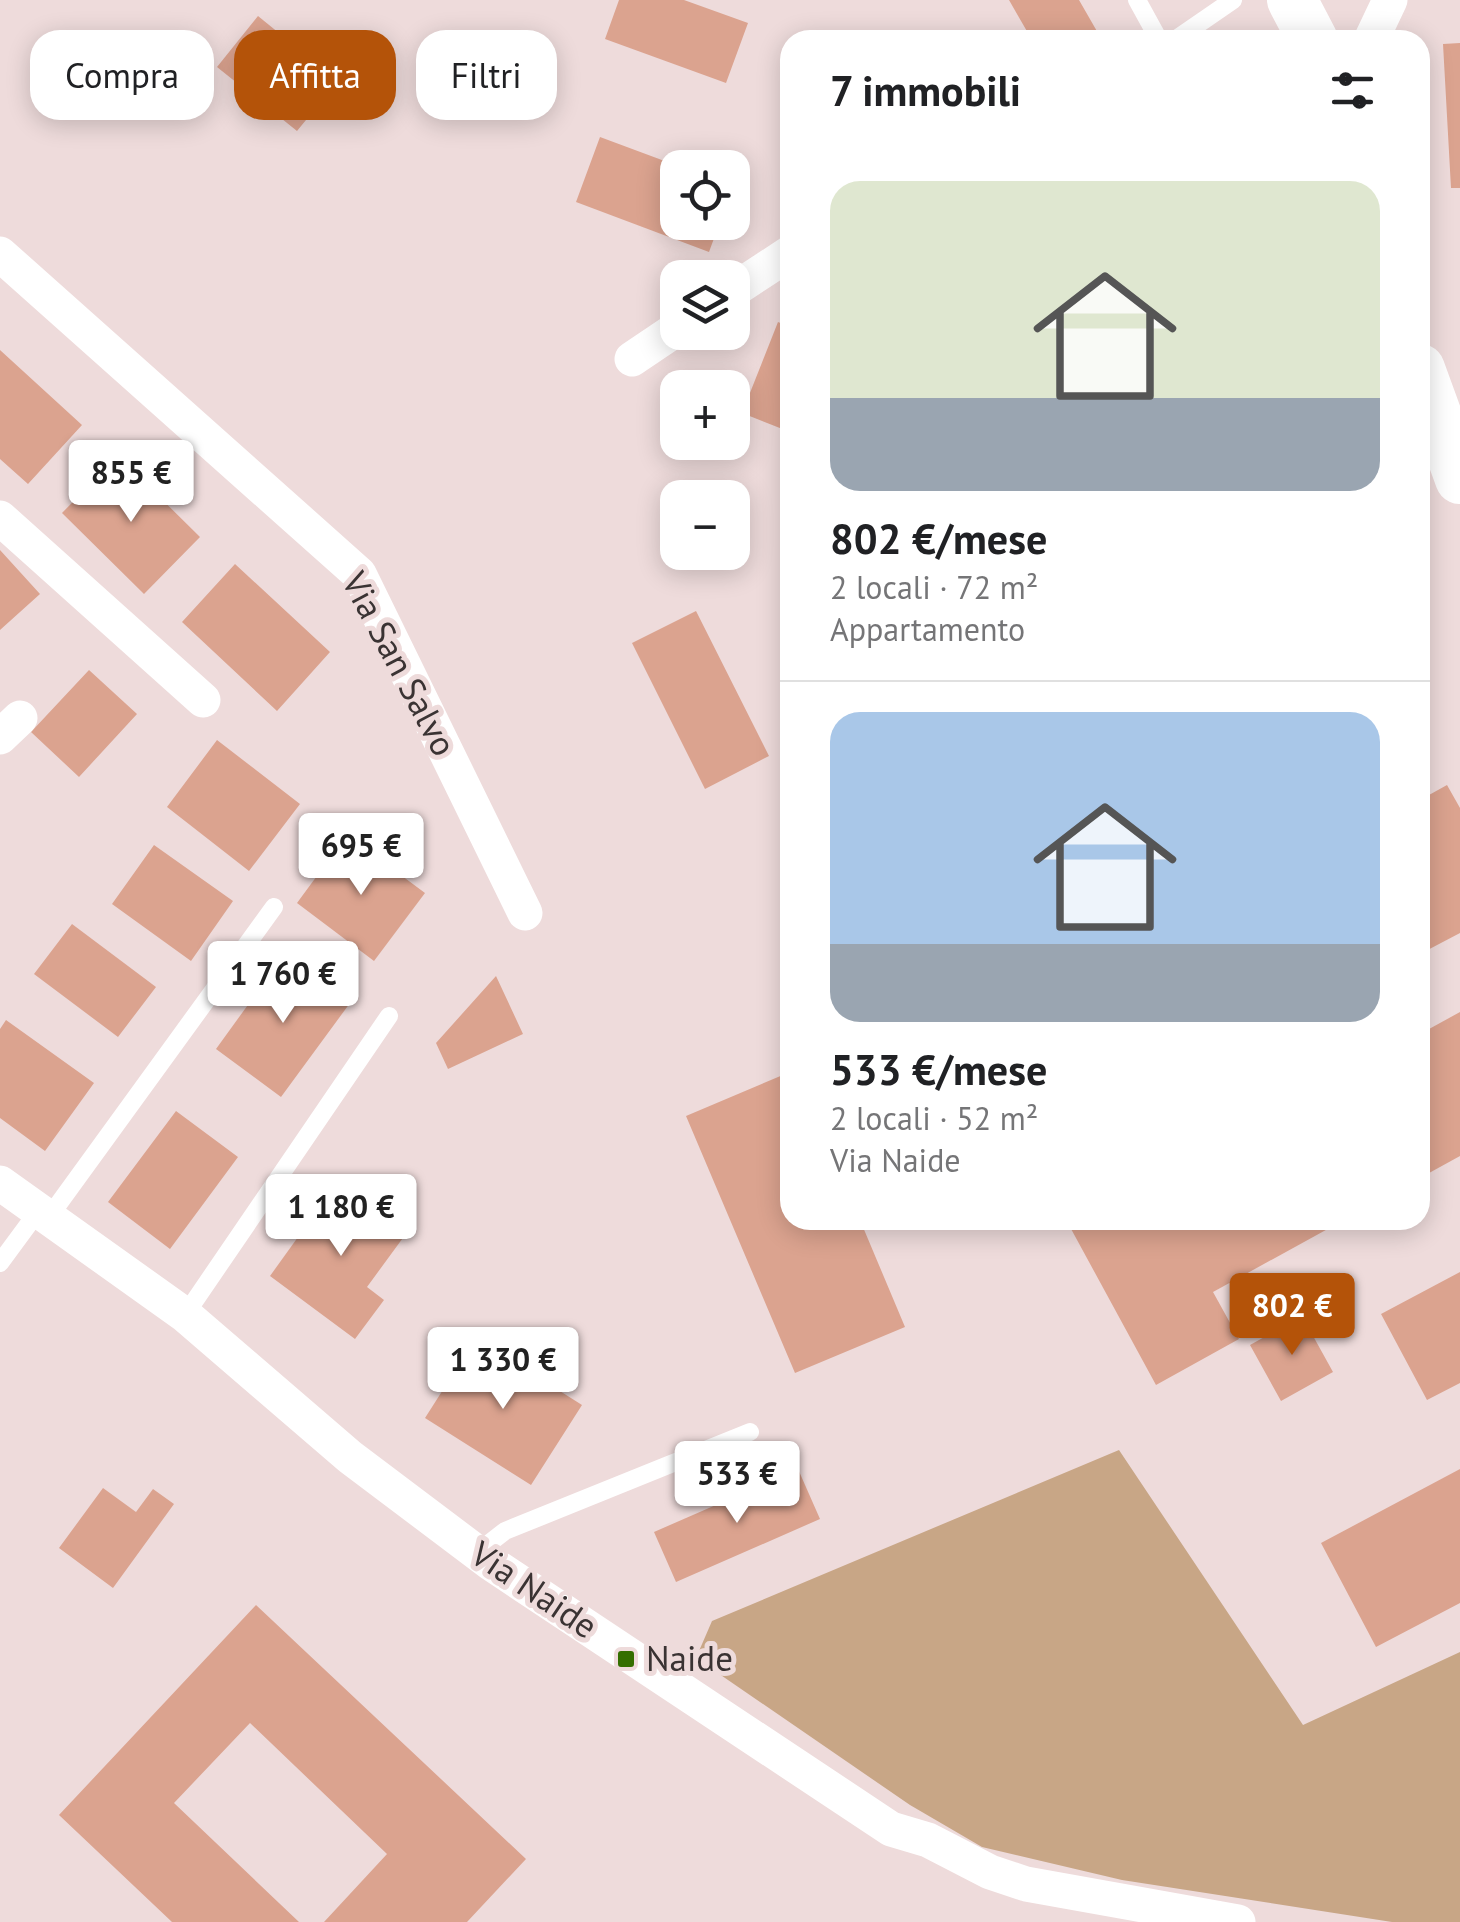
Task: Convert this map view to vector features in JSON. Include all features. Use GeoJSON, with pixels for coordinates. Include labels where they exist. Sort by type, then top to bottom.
{"type":"FeatureCollection","features":[{"type":"Feature","properties":{"kind":"street"},"geometry":{"type":"LineString","coordinates":[[1292,0],[1308,30]]}},
{"type":"Feature","properties":{"kind":"street"},"geometry":{"type":"LineString","coordinates":[[1376,30],[1390,0]]}},
{"type":"Feature","properties":{"kind":"street","name":"Via San Salvo"},"geometry":{"type":"LineString","coordinates":[[0,254],[359,574],[524,913]]}},
{"type":"Feature","properties":{"kind":"street"},"geometry":{"type":"LineString","coordinates":[[750,280],[780,260]]}},
{"type":"Feature","properties":{"kind":"street"},"geometry":{"type":"LineString","coordinates":[[632,359],[660,340]]}},
{"type":"Feature","properties":{"kind":"street"},"geometry":{"type":"LineString","coordinates":[[1430,382],[1449,407],[1460,479]]}},
{"type":"Feature","properties":{"kind":"street"},"geometry":{"type":"LineString","coordinates":[[0,518],[203,700]]}},
{"type":"Feature","properties":{"kind":"street","name":"Via Naide"},"geometry":{"type":"LineString","coordinates":[[0,1183],[185,1316],[350,1458],[478,1552],[891,1829],[928,1840],[1071,1907],[1238,1922]]}},
{"type":"Feature","properties":{"kind":"lane"},"geometry":{"type":"LineString","coordinates":[[1137,0],[1154,30]]}},
{"type":"Feature","properties":{"kind":"lane"},"geometry":{"type":"LineString","coordinates":[[1189,30],[1232,0]]}},
{"type":"Feature","properties":{"kind":"lane"},"geometry":{"type":"LineString","coordinates":[[0,1264],[44,1214],[274,907]]}},
{"type":"Feature","properties":{"kind":"lane"},"geometry":{"type":"LineString","coordinates":[[185,1316],[389,1016]]}},
{"type":"Feature","properties":{"kind":"lane"},"geometry":{"type":"LineString","coordinates":[[478,1552],[504,1531],[750,1432]]}},
{"type":"Feature","properties":{"kind":"shaded area"},"geometry":{"type":"Polygon","coordinates":[[[1119,1450],[1303,1725],[1460,1652],[1460,1922],[1392,1922],[1122,1880],[982,1847],[910,1805],[696,1658],[712,1621],[1119,1450]]]}},
{"type":"Feature","properties":{"kind":"building"},"geometry":{"type":"Polygon","coordinates":[[[619,0],[684,0],[748,23],[726,83],[605,39],[619,0]]]}},
{"type":"Feature","properties":{"kind":"building"},"geometry":{"type":"Polygon","coordinates":[[[1009,0],[1079,0],[1096,30],[1026,30],[1009,0]]]}},
{"type":"Feature","properties":{"kind":"building"},"geometry":{"type":"Polygon","coordinates":[[[258,16],[275,30],[247,30],[258,16]]]}},
{"type":"Feature","properties":{"kind":"building"},"geometry":{"type":"Polygon","coordinates":[[[1460,43],[1460,188],[1451,188],[1443,44],[1460,43]]]}},
{"type":"Feature","properties":{"kind":"building"},"geometry":{"type":"Polygon","coordinates":[[[234,46],[234,81],[217,67],[234,46]]]}},
{"type":"Feature","properties":{"kind":"building"},"geometry":{"type":"Polygon","coordinates":[[[283,120],[306,120],[297,131],[283,120]]]}},
{"type":"Feature","properties":{"kind":"building"},"geometry":{"type":"Polygon","coordinates":[[[600,137],[660,159],[660,234],[576,202],[600,137]]]}},
{"type":"Feature","properties":{"kind":"building"},"geometry":{"type":"Polygon","coordinates":[[[677,240],[713,240],[709,252],[677,240]]]}},
{"type":"Feature","properties":{"kind":"building"},"geometry":{"type":"Polygon","coordinates":[[[778,322],[780,323],[780,428],[750,416],[750,393],[778,322]]]}},
{"type":"Feature","properties":{"kind":"building"},"geometry":{"type":"Polygon","coordinates":[[[0,350],[82,425],[28,484],[0,459],[0,350]]]}},
{"type":"Feature","properties":{"kind":"building"},"geometry":{"type":"Polygon","coordinates":[[[118,456],[200,537],[144,594],[62,513],[118,456]]]}},
{"type":"Feature","properties":{"kind":"building"},"geometry":{"type":"Polygon","coordinates":[[[0,550],[40,594],[0,630],[0,550]]]}},
{"type":"Feature","properties":{"kind":"building"},"geometry":{"type":"Polygon","coordinates":[[[235,564],[330,652],[277,711],[182,622],[235,564]]]}},
{"type":"Feature","properties":{"kind":"building"},"geometry":{"type":"Polygon","coordinates":[[[696,611],[769,756],[705,789],[632,643],[696,611]]]}},
{"type":"Feature","properties":{"kind":"building"},"geometry":{"type":"Polygon","coordinates":[[[89,670],[137,714],[79,777],[31,732],[89,670]]]}},
{"type":"Feature","properties":{"kind":"building"},"geometry":{"type":"Polygon","coordinates":[[[217,740],[300,804],[249,871],[167,807],[217,740]]]}},
{"type":"Feature","properties":{"kind":"building"},"geometry":{"type":"Polygon","coordinates":[[[1447,785],[1460,808],[1460,933],[1430,949],[1430,794],[1447,785]]]}},
{"type":"Feature","properties":{"kind":"building"},"geometry":{"type":"Polygon","coordinates":[[[347,835],[425,893],[374,961],[297,903],[347,835]]]}},
{"type":"Feature","properties":{"kind":"building"},"geometry":{"type":"Polygon","coordinates":[[[154,845],[233,901],[191,961],[112,904],[154,845]]]}},
{"type":"Feature","properties":{"kind":"building"},"geometry":{"type":"Polygon","coordinates":[[[72,924],[156,987],[118,1037],[34,974],[72,924]]]}},
{"type":"Feature","properties":{"kind":"building"},"geometry":{"type":"Polygon","coordinates":[[[284,955],[350,1003],[281,1097],[216,1049],[284,955]]]}},
{"type":"Feature","properties":{"kind":"building"},"geometry":{"type":"Polygon","coordinates":[[[496,976],[523,1034],[448,1069],[436,1043],[496,976]]]}},
{"type":"Feature","properties":{"kind":"building"},"geometry":{"type":"Polygon","coordinates":[[[1460,1012],[1460,1156],[1430,1172],[1430,1028],[1460,1012]]]}},
{"type":"Feature","properties":{"kind":"building"},"geometry":{"type":"Polygon","coordinates":[[[6,1020],[94,1083],[45,1151],[0,1118],[0,1029],[6,1020]]]}},
{"type":"Feature","properties":{"kind":"building"},"geometry":{"type":"Polygon","coordinates":[[[780,1076],[780,1230],[864,1230],[905,1327],[795,1373],[686,1116],[780,1076]]]}},
{"type":"Feature","properties":{"kind":"building"},"geometry":{"type":"Polygon","coordinates":[[[176,1111],[238,1157],[170,1249],[108,1202],[176,1111]]]}},
{"type":"Feature","properties":{"kind":"building"},"geometry":{"type":"Polygon","coordinates":[[[339,1180],[408,1231],[367,1287],[384,1300],[355,1339],[270,1276],[339,1180]]]}},
{"type":"Feature","properties":{"kind":"building"},"geometry":{"type":"Polygon","coordinates":[[[1072,1230],[1326,1230],[1213,1292],[1239,1339],[1156,1385],[1072,1230]]]}},
{"type":"Feature","properties":{"kind":"building"},"geometry":{"type":"Polygon","coordinates":[[[1460,1272],[1460,1383],[1427,1400],[1381,1314],[1460,1272]]]}},
{"type":"Feature","properties":{"kind":"building"},"geometry":{"type":"Polygon","coordinates":[[[1302,1316],[1333,1372],[1281,1401],[1250,1345],[1302,1316]]]}},
{"type":"Feature","properties":{"kind":"building"},"geometry":{"type":"Polygon","coordinates":[[[476,1338],[582,1405],[531,1485],[425,1418],[476,1338]]]}},
{"type":"Feature","properties":{"kind":"building"},"geometry":{"type":"Polygon","coordinates":[[[798,1469],[820,1519],[676,1582],[654,1532],[798,1469]]]}},
{"type":"Feature","properties":{"kind":"building"},"geometry":{"type":"Polygon","coordinates":[[[1460,1469],[1460,1603],[1376,1647],[1321,1543],[1460,1469]]]}},
{"type":"Feature","properties":{"kind":"building"},"geometry":{"type":"Polygon","coordinates":[[[103,1488],[136,1512],[153,1489],[174,1504],[113,1588],[59,1548],[103,1488]]]}},
{"type":"Feature","properties":{"kind":"building"},"geometry":{"type":"Polygon","coordinates":[[[256,1605],[526,1859],[467,1922],[324,1922],[387,1854],[250,1723],[174,1803],[299,1922],[172,1922],[59,1815],[256,1605]]]}},
{"type":"Feature","properties":{"kind":"place","name":"Naide"},"geometry":{"type":"Point","coordinates":[626,1659]}}]}
